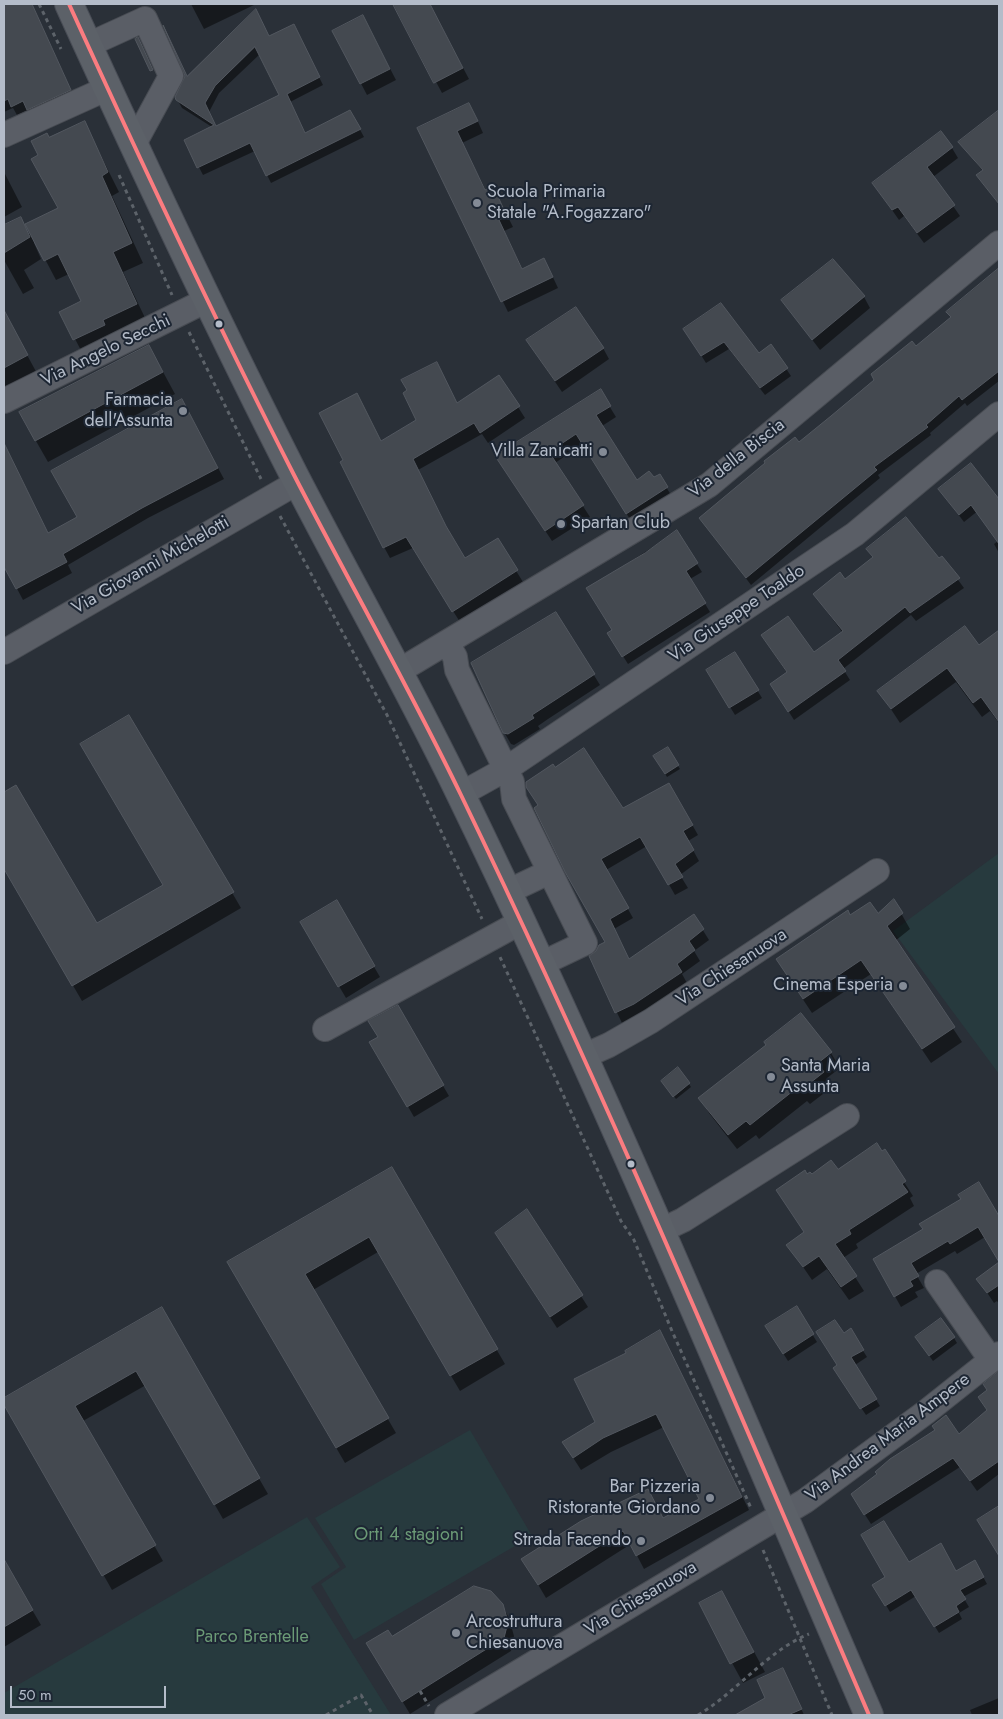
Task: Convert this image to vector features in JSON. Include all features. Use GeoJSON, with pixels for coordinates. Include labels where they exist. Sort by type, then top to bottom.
{"type":"FeatureCollection","features":[{"type":"Feature","properties":{"kind":"main road"},"geometry":{"type":"LineString","coordinates":[[69,4],[76,50],[108,88],[207,300],[298,482],[399,671],[461,794],[541,964],[662,1230],[869,1715]]}},
{"type":"Feature","properties":{"kind":"street"},"geometry":{"type":"LineString","coordinates":[[76,50],[145,19],[171,76],[134,144]]}},
{"type":"Feature","properties":{"kind":"street"},"geometry":{"type":"LineString","coordinates":[[4,135],[108,88]]}},
{"type":"Feature","properties":{"kind":"street","name":"Via della Biscia"},"geometry":{"type":"LineString","coordinates":[[399,671],[709,485],[999,243]]}},
{"type":"Feature","properties":{"kind":"street","name":"Via Angelo Secchi"},"geometry":{"type":"LineString","coordinates":[[4,401],[207,300]]}},
{"type":"Feature","properties":{"kind":"street","name":"Via Giuseppe Toaldo"},"geometry":{"type":"LineString","coordinates":[[461,794],[506,769],[855,534],[999,414]]}},
{"type":"Feature","properties":{"kind":"street","name":"Via Giovanni Michelotti"},"geometry":{"type":"LineString","coordinates":[[4,652],[298,482]]}},
{"type":"Feature","properties":{"kind":"street"},"geometry":{"type":"LineString","coordinates":[[447,643],[455,657],[456,670],[512,782],[514,799],[585,943],[541,964]]}},
{"type":"Feature","properties":{"kind":"street","name":"Via Chiesanuova"},"geometry":{"type":"LineString","coordinates":[[582,1057],[609,1045],[651,1021],[877,871]]}},
{"type":"Feature","properties":{"kind":"street"},"geometry":{"type":"LineString","coordinates":[[507,892],[549,872]]}},
{"type":"Feature","properties":{"kind":"street"},"geometry":{"type":"LineString","coordinates":[[325,1029],[521,922]]}},
{"type":"Feature","properties":{"kind":"street"},"geometry":{"type":"LineString","coordinates":[[662,1230],[691,1215],[847,1116]]}},
{"type":"Feature","properties":{"kind":"street","name":"Via Andrea Maria Ampere"},"geometry":{"type":"LineString","coordinates":[[783,1514],[926,1412],[995,1357],[937,1282]]}},
{"type":"Feature","properties":{"kind":"street","name":"Via Chiesanuova"},"geometry":{"type":"LineString","coordinates":[[439,1712],[783,1514]]}},
{"type":"Feature","properties":{"kind":"path"},"geometry":{"type":"LineString","coordinates":[[39,4],[76,50]]}},
{"type":"Feature","properties":{"kind":"path"},"geometry":{"type":"LineString","coordinates":[[116,168],[175,301]]}},
{"type":"Feature","properties":{"kind":"path"},"geometry":{"type":"LineString","coordinates":[[186,326],[261,478]]}},
{"type":"Feature","properties":{"kind":"path"},"geometry":{"type":"LineString","coordinates":[[282,520],[387,715],[479,911]]}},
{"type":"Feature","properties":{"kind":"path"},"geometry":{"type":"LineString","coordinates":[[507,973],[621,1221],[634,1240],[672,1331],[753,1512]]}},
{"type":"Feature","properties":{"kind":"path"},"geometry":{"type":"LineString","coordinates":[[761,1545],[832,1715]]}},
{"type":"Feature","properties":{"kind":"path"},"geometry":{"type":"LineString","coordinates":[[698,1715],[717,1704],[772,1657],[801,1637],[830,1626]]}},
{"type":"Feature","properties":{"kind":"path"},"geometry":{"type":"LineString","coordinates":[[420,1691],[439,1712]]}},
{"type":"Feature","properties":{"kind":"path"},"geometry":{"type":"LineString","coordinates":[[326,1715],[361,1695],[373,1715]]}},
{"type":"Feature","properties":{"kind":"green space"},"geometry":{"type":"Polygon","coordinates":[[[999,853],[999,1074],[893,931],[999,853]]]}},
{"type":"Feature","properties":{"kind":"green space","name":"Orti 4 stagioni"},"geometry":{"type":"Polygon","coordinates":[[[470,1430],[532,1536],[354,1640],[321,1584],[346,1567],[315,1518],[470,1430]]]}},
{"type":"Feature","properties":{"kind":"green space","name":"Parco Brentelle"},"geometry":{"type":"Polygon","coordinates":[[[307,1517],[340,1567],[311,1587],[391,1715],[4,1715],[4,1693],[307,1517]]]}},
{"type":"Feature","properties":{"kind":"building"},"geometry":{"type":"Polygon","coordinates":[[[4,4],[32,4],[71,90],[27,110],[23,101],[11,107],[8,99],[4,101],[4,4]]]}},
{"type":"Feature","properties":{"kind":"building"},"geometry":{"type":"Polygon","coordinates":[[[393,4],[430,4],[463,68],[434,83],[393,4]]]}},
{"type":"Feature","properties":{"kind":"building"},"geometry":{"type":"Polygon","coordinates":[[[256,9],[269,36],[294,24],[320,77],[287,94],[305,133],[350,110],[361,129],[266,176],[250,143],[197,168],[184,140],[214,125],[176,100],[175,97],[185,76],[163,25],[187,76],[256,9]],[[255,47],[215,86],[205,103],[216,126],[279,95],[255,47]]]}},
{"type":"Feature","properties":{"kind":"building"},"geometry":{"type":"Polygon","coordinates":[[[363,15],[390,69],[360,84],[332,31],[363,15]]]}},
{"type":"Feature","properties":{"kind":"building"},"geometry":{"type":"Polygon","coordinates":[[[138,37],[153,70],[150,71],[135,39],[138,37]]]}},
{"type":"Feature","properties":{"kind":"building","name":"Scuola Primaria Statale \"A.Fogazzaro\""},"geometry":{"type":"Polygon","coordinates":[[[469,103],[478,121],[457,131],[485,190],[493,186],[507,216],[499,220],[522,269],[544,258],[553,277],[501,302],[417,128],[469,103]]]}},
{"type":"Feature","properties":{"kind":"building"},"geometry":{"type":"Polygon","coordinates":[[[999,110],[999,204],[976,175],[983,170],[958,142],[999,110]]]}},
{"type":"Feature","properties":{"kind":"building"},"geometry":{"type":"Polygon","coordinates":[[[85,121],[108,172],[102,176],[132,243],[113,252],[137,304],[103,320],[105,325],[73,340],[59,312],[81,301],[58,254],[44,261],[25,224],[58,208],[31,159],[38,155],[31,141],[47,133],[49,137],[85,121]]]}},
{"type":"Feature","properties":{"kind":"building"},"geometry":{"type":"Polygon","coordinates":[[[941,131],[953,147],[927,167],[955,205],[917,233],[898,207],[892,210],[872,183],[941,131]]]}},
{"type":"Feature","properties":{"kind":"building"},"geometry":{"type":"Polygon","coordinates":[[[21,217],[30,237],[4,253],[4,225],[21,217]]]}},
{"type":"Feature","properties":{"kind":"building"},"geometry":{"type":"Polygon","coordinates":[[[833,259],[865,296],[812,340],[781,300],[833,259]]]}},
{"type":"Feature","properties":{"kind":"building"},"geometry":{"type":"Polygon","coordinates":[[[999,268],[999,371],[962,400],[959,396],[926,425],[928,427],[874,467],[877,470],[746,578],[699,518],[765,463],[764,461],[795,437],[799,442],[831,416],[874,380],[871,374],[912,341],[916,346],[951,317],[946,312],[999,268]]]}},
{"type":"Feature","properties":{"kind":"building"},"geometry":{"type":"Polygon","coordinates":[[[721,303],[759,353],[771,344],[788,368],[760,388],[724,342],[701,356],[683,329],[721,303]]]}},
{"type":"Feature","properties":{"kind":"building"},"geometry":{"type":"Polygon","coordinates":[[[576,307],[604,348],[555,381],[526,340],[576,307]]]}},
{"type":"Feature","properties":{"kind":"building"},"geometry":{"type":"Polygon","coordinates":[[[4,310],[28,355],[4,368],[4,310]]]}},
{"type":"Feature","properties":{"kind":"building"},"geometry":{"type":"Polygon","coordinates":[[[149,345],[163,372],[35,441],[19,412],[149,345]]]}},
{"type":"Feature","properties":{"kind":"building"},"geometry":{"type":"Polygon","coordinates":[[[437,362],[457,403],[499,375],[520,406],[480,433],[474,423],[413,459],[446,526],[465,558],[498,538],[518,570],[452,612],[406,537],[383,548],[340,462],[343,460],[319,413],[357,393],[381,441],[416,420],[403,393],[407,390],[401,380],[437,362]]]}},
{"type":"Feature","properties":{"kind":"building"},"geometry":{"type":"Polygon","coordinates":[[[601,389],[611,406],[596,415],[637,480],[649,471],[654,477],[660,474],[668,487],[626,514],[576,434],[549,452],[584,505],[545,531],[495,456],[601,389]]]}},
{"type":"Feature","properties":{"kind":"building"},"geometry":{"type":"Polygon","coordinates":[[[182,399],[218,468],[142,508],[63,554],[67,562],[16,589],[4,567],[4,443],[48,533],[77,517],[51,471],[182,399]]]}},
{"type":"Feature","properties":{"kind":"building"},"geometry":{"type":"Polygon","coordinates":[[[971,463],[999,499],[999,544],[971,505],[959,515],[938,489],[971,463]]]}},
{"type":"Feature","properties":{"kind":"building"},"geometry":{"type":"Polygon","coordinates":[[[906,517],[939,558],[942,556],[960,578],[910,613],[905,607],[838,660],[846,671],[788,712],[770,684],[787,672],[761,635],[788,616],[814,652],[843,631],[813,594],[840,572],[845,579],[873,557],[866,549],[906,517]]]}},
{"type":"Feature","properties":{"kind":"building"},"geometry":{"type":"Polygon","coordinates":[[[677,530],[698,563],[686,571],[706,603],[622,657],[607,633],[612,630],[586,588],[645,553],[677,530]]]}},
{"type":"Feature","properties":{"kind":"building"},"geometry":{"type":"Polygon","coordinates":[[[556,612],[595,674],[532,715],[534,718],[508,734],[503,733],[471,663],[556,612]]]}},
{"type":"Feature","properties":{"kind":"building"},"geometry":{"type":"Polygon","coordinates":[[[965,626],[979,645],[999,630],[999,722],[981,697],[973,703],[947,668],[891,709],[877,691],[965,626]]]}},
{"type":"Feature","properties":{"kind":"building"},"geometry":{"type":"Polygon","coordinates":[[[735,652],[759,690],[729,708],[706,670],[735,652]]]}},
{"type":"Feature","properties":{"kind":"building"},"geometry":{"type":"Polygon","coordinates":[[[129,715],[234,892],[72,986],[4,869],[4,792],[16,785],[97,923],[163,885],[80,744],[129,715]]]}},
{"type":"Feature","properties":{"kind":"building"},"geometry":{"type":"Polygon","coordinates":[[[668,747],[679,765],[665,774],[653,756],[668,747]]]}},
{"type":"Feature","properties":{"kind":"building"},"geometry":{"type":"Polygon","coordinates":[[[584,748],[623,808],[669,783],[693,825],[683,831],[694,850],[675,864],[683,877],[668,885],[640,837],[601,859],[629,908],[610,919],[629,959],[694,914],[704,929],[689,941],[695,950],[677,964],[682,972],[634,1004],[615,1013],[589,956],[596,951],[599,945],[605,942],[565,872],[534,808],[538,805],[526,787],[526,782],[553,764],[555,767],[584,748]]]}},
{"type":"Feature","properties":{"kind":"building","name":"Cinema Esperia"},"geometry":{"type":"Polygon","coordinates":[[[894,899],[903,913],[887,926],[955,1027],[922,1049],[861,960],[803,999],[776,959],[848,910],[850,915],[870,902],[878,913],[894,899]]]}},
{"type":"Feature","properties":{"kind":"building"},"geometry":{"type":"Polygon","coordinates":[[[337,900],[375,966],[338,987],[300,922],[337,900]]]}},
{"type":"Feature","properties":{"kind":"building"},"geometry":{"type":"Polygon","coordinates":[[[398,1005],[444,1085],[407,1107],[369,1042],[378,1037],[368,1021],[398,1005]]]}},
{"type":"Feature","properties":{"kind":"building","name":"Santa Maria Assunta"},"geometry":{"type":"Polygon","coordinates":[[[801,1013],[832,1052],[818,1063],[824,1072],[801,1090],[798,1087],[750,1125],[746,1121],[728,1135],[698,1098],[766,1045],[764,1042],[801,1013]]]}},
{"type":"Feature","properties":{"kind":"building"},"geometry":{"type":"Polygon","coordinates":[[[678,1067],[690,1083],[673,1097],[661,1081],[678,1067]]]}},
{"type":"Feature","properties":{"kind":"building"},"geometry":{"type":"Polygon","coordinates":[[[877,1143],[882,1151],[885,1149],[906,1181],[902,1184],[908,1192],[849,1230],[851,1234],[835,1244],[857,1276],[841,1287],[819,1256],[803,1267],[786,1245],[804,1232],[776,1190],[805,1170],[807,1174],[810,1172],[812,1174],[831,1160],[838,1169],[877,1143]]]}},
{"type":"Feature","properties":{"kind":"building"},"geometry":{"type":"Polygon","coordinates":[[[392,1167],[498,1349],[450,1376],[369,1237],[305,1274],[389,1418],[336,1448],[227,1262],[392,1167]]]}},
{"type":"Feature","properties":{"kind":"building"},"geometry":{"type":"Polygon","coordinates":[[[979,1182],[999,1216],[999,1262],[978,1227],[950,1244],[948,1241],[911,1263],[919,1276],[910,1281],[913,1286],[894,1297],[873,1259],[923,1229],[919,1224],[961,1199],[958,1195],[979,1182]]]}},
{"type":"Feature","properties":{"kind":"building"},"geometry":{"type":"Polygon","coordinates":[[[527,1209],[583,1295],[550,1317],[495,1233],[527,1209]]]}},
{"type":"Feature","properties":{"kind":"building"},"geometry":{"type":"Polygon","coordinates":[[[999,1262],[999,1285],[987,1293],[976,1279],[999,1262]]]}},
{"type":"Feature","properties":{"kind":"building"},"geometry":{"type":"Polygon","coordinates":[[[797,1306],[814,1334],[783,1354],[765,1326],[797,1306]]]}},
{"type":"Feature","properties":{"kind":"building"},"geometry":{"type":"Polygon","coordinates":[[[162,1307],[260,1478],[214,1505],[136,1371],[75,1406],[156,1545],[102,1576],[4,1405],[4,1398],[162,1307]]]}},
{"type":"Feature","properties":{"kind":"building"},"geometry":{"type":"Polygon","coordinates":[[[941,1318],[955,1337],[929,1356],[915,1337],[941,1318]]]}},
{"type":"Feature","properties":{"kind":"building"},"geometry":{"type":"Polygon","coordinates":[[[835,1320],[844,1333],[851,1328],[864,1350],[851,1357],[877,1399],[860,1409],[833,1368],[837,1365],[816,1332],[835,1320]]]}},
{"type":"Feature","properties":{"kind":"building"},"geometry":{"type":"Polygon","coordinates":[[[660,1330],[742,1497],[636,1556],[623,1531],[538,1585],[521,1559],[581,1521],[648,1489],[663,1518],[699,1499],[656,1414],[603,1438],[573,1458],[562,1442],[595,1422],[574,1379],[626,1353],[625,1351],[660,1330]]]}},
{"type":"Feature","properties":{"kind":"building"},"geometry":{"type":"Polygon","coordinates":[[[999,1371],[999,1461],[970,1481],[953,1458],[864,1515],[851,1494],[877,1474],[875,1472],[890,1459],[935,1430],[932,1426],[946,1415],[959,1434],[987,1410],[978,1397],[987,1390],[983,1384],[999,1371]]]}},
{"type":"Feature","properties":{"kind":"building"},"geometry":{"type":"Polygon","coordinates":[[[999,1506],[999,1556],[977,1520],[999,1506]]]}},
{"type":"Feature","properties":{"kind":"building"},"geometry":{"type":"Polygon","coordinates":[[[884,1521],[909,1562],[941,1543],[956,1571],[975,1560],[984,1577],[960,1590],[966,1599],[956,1606],[959,1612],[934,1627],[911,1590],[885,1606],[872,1585],[885,1577],[861,1535],[884,1521]]]}},
{"type":"Feature","properties":{"kind":"building"},"geometry":{"type":"Polygon","coordinates":[[[4,1559],[33,1610],[4,1627],[4,1559]]]}},
{"type":"Feature","properties":{"kind":"building","name":"Arcostruttura Chiesanuova"},"geometry":{"type":"Polygon","coordinates":[[[474,1586],[491,1591],[503,1604],[508,1622],[504,1638],[402,1702],[366,1643],[388,1630],[392,1636],[474,1586]]]}},
{"type":"Feature","properties":{"kind":"building"},"geometry":{"type":"Polygon","coordinates":[[[722,1591],[754,1652],[730,1664],[699,1603],[722,1591]]]}},
{"type":"Feature","properties":{"kind":"building"},"geometry":{"type":"Polygon","coordinates":[[[783,1668],[802,1709],[788,1715],[735,1715],[765,1698],[757,1680],[783,1668]]]}},
{"type":"Feature","properties":{"kind":"transit line"},"geometry":{"type":"LineString","coordinates":[[69,4],[207,300],[294,475],[441,755],[515,909],[670,1253],[869,1715]]}},
{"type":"Feature","properties":{"kind":"place","name":"Scuola Primaria Statale \"A.Fogazzaro\""},"geometry":{"type":"Point","coordinates":[477,203]}},
{"type":"Feature","properties":{"kind":"place","name":"Farmacia dell'Assunta"},"geometry":{"type":"Point","coordinates":[183,411]}},
{"type":"Feature","properties":{"kind":"place","name":"Villa Zanicatti"},"geometry":{"type":"Point","coordinates":[603,452]}},
{"type":"Feature","properties":{"kind":"place","name":"Spartan Club"},"geometry":{"type":"Point","coordinates":[561,524]}},
{"type":"Feature","properties":{"kind":"place","name":"Cinema Esperia"},"geometry":{"type":"Point","coordinates":[903,986]}},
{"type":"Feature","properties":{"kind":"place","name":"Santa Maria Assunta"},"geometry":{"type":"Point","coordinates":[771,1077]}},
{"type":"Feature","properties":{"kind":"place","name":"Bar Pizzeria Ristorante Giordano"},"geometry":{"type":"Point","coordinates":[710,1498]}},
{"type":"Feature","properties":{"kind":"place","name":"Strada Facendo"},"geometry":{"type":"Point","coordinates":[641,1541]}},
{"type":"Feature","properties":{"kind":"place","name":"Arcostruttura Chiesanuova"},"geometry":{"type":"Point","coordinates":[456,1633]}}]}
